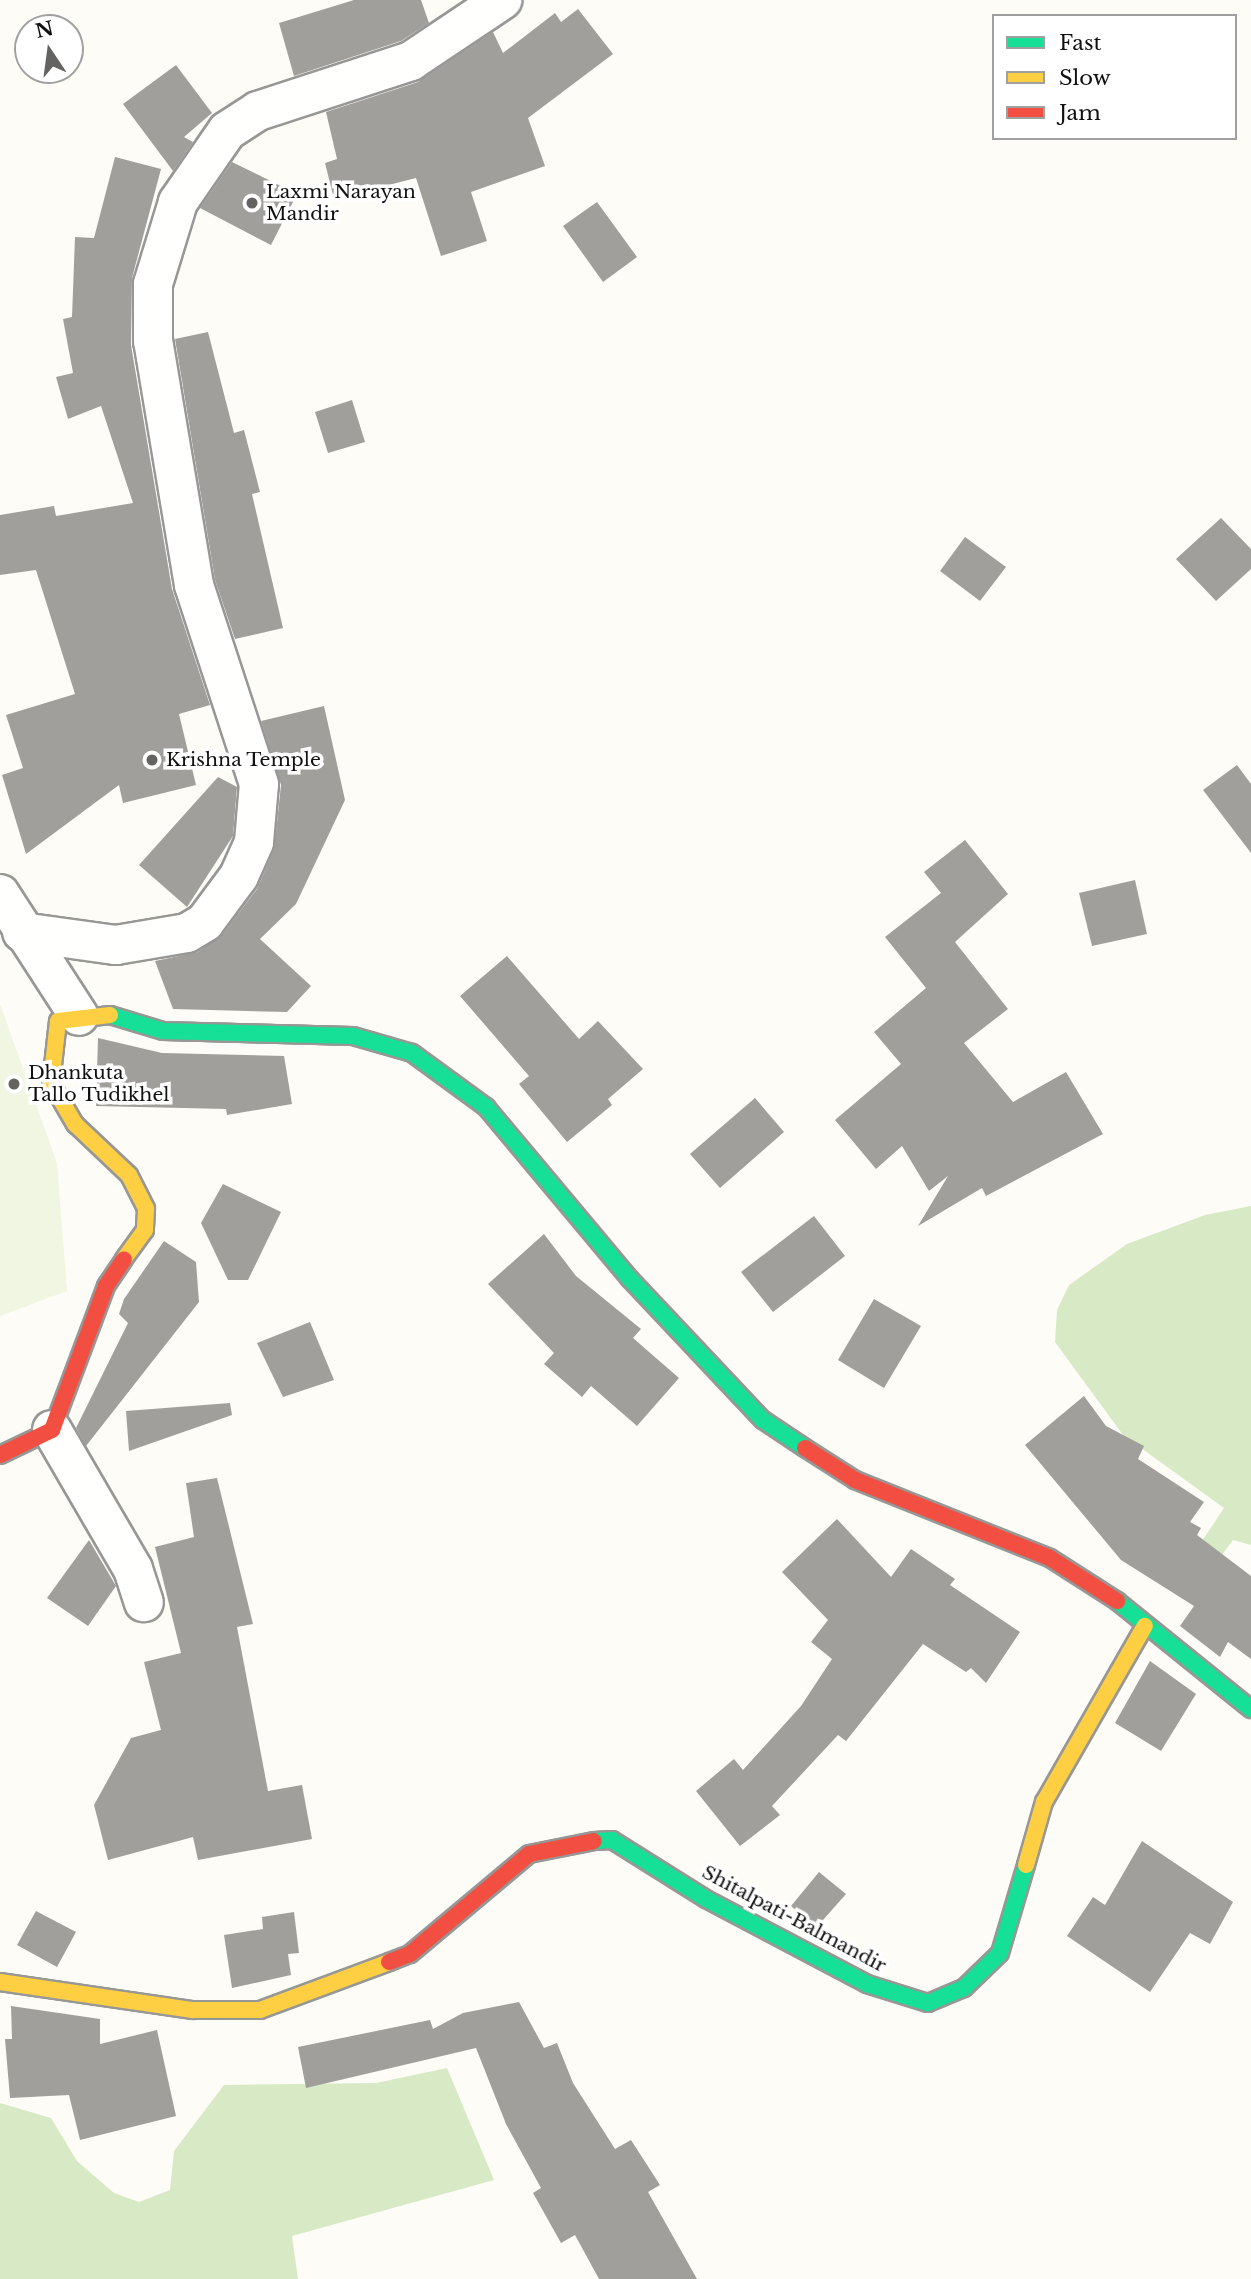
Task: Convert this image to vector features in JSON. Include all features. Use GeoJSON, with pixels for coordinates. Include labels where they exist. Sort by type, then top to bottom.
{"type":"FeatureCollection","features":[{"type":"Feature","properties":{"kind":"street"},"geometry":{"type":"LineString","coordinates":[[22,932],[116,945],[187,933],[205,922],[239,876],[254,842],[259,784],[194,585],[153,341],[153,284],[178,202],[227,131],[258,111],[411,61],[502,0]]}},
{"type":"Feature","properties":{"kind":"street"},"geometry":{"type":"LineString","coordinates":[[0,894],[22,932],[89,1014]]}},
{"type":"Feature","properties":{"kind":"street"},"geometry":{"type":"LineString","coordinates":[[0,1455],[52,1430],[106,1286],[145,1230],[146,1209],[129,1175],[75,1124],[51,1083],[58,1021],[89,1014],[163,1031],[300,1030],[353,1036],[412,1053],[486,1107],[629,1278],[763,1420],[855,1480],[1050,1558],[1136,1613],[1145,1626],[1251,1709]]}},
{"type":"Feature","properties":{"kind":"street"},"geometry":{"type":"LineString","coordinates":[[52,1430],[133,1569],[144,1602]]}},
{"type":"Feature","properties":{"kind":"street","name":"Shitalpati-Balmandir"},"geometry":{"type":"LineString","coordinates":[[0,1982],[193,2010],[260,2010],[410,1954],[529,1854],[576,1841],[612,1840],[706,1899],[867,1984],[929,2003],[964,1988],[1000,1953],[1044,1802],[1145,1626]]}},
{"type":"Feature","properties":{"kind":"green space","name":"Dhankuta Tallo Tudikhel"},"geometry":{"type":"Polygon","coordinates":[[[0,1004],[57,1163],[67,1291],[0,1316],[0,1004]]]}},
{"type":"Feature","properties":{"kind":"green space"},"geometry":{"type":"Polygon","coordinates":[[[1251,1206],[1251,1545],[1233,1540],[1187,1601],[1171,1587],[1224,1508],[1123,1435],[1055,1342],[1057,1310],[1069,1285],[1127,1244],[1205,1215],[1251,1206]]]}},
{"type":"Feature","properties":{"kind":"green space"},"geometry":{"type":"Polygon","coordinates":[[[447,2068],[494,2180],[292,2236],[298,2279],[0,2279],[0,2103],[51,2118],[77,2161],[114,2193],[139,2202],[170,2190],[174,2151],[224,2085],[376,2083],[447,2068]]]}},
{"type":"Feature","properties":{"kind":"building"},"geometry":{"type":"Polygon","coordinates":[[[354,0],[421,0],[429,23],[401,41],[294,76],[279,23],[354,0]]]}},
{"type":"Feature","properties":{"kind":"building"},"geometry":{"type":"Polygon","coordinates":[[[578,9],[613,54],[528,118],[545,166],[471,192],[487,241],[441,256],[416,178],[334,199],[325,163],[337,159],[326,112],[418,82],[493,32],[503,53],[555,13],[561,22],[578,9]]]}},
{"type":"Feature","properties":{"kind":"building"},"geometry":{"type":"Polygon","coordinates":[[[176,65],[212,113],[184,137],[193,142],[173,171],[123,104],[176,65]]]}},
{"type":"Feature","properties":{"kind":"building"},"geometry":{"type":"Polygon","coordinates":[[[115,157],[161,169],[132,278],[131,345],[172,589],[210,705],[179,714],[196,785],[123,803],[119,785],[26,854],[2,775],[23,768],[6,715],[75,694],[36,570],[0,575],[0,515],[54,506],[56,516],[133,503],[101,406],[68,419],[56,377],[73,373],[63,319],[72,317],[75,237],[94,238],[115,157]]]}},
{"type":"Feature","properties":{"kind":"building","name":"Laxmi Narayan Mandir"},"geometry":{"type":"Polygon","coordinates":[[[232,162],[297,194],[271,245],[200,208],[232,162]]]}},
{"type":"Feature","properties":{"kind":"building"},"geometry":{"type":"Polygon","coordinates":[[[597,202],[637,257],[603,282],[563,226],[597,202]]]}},
{"type":"Feature","properties":{"kind":"building"},"geometry":{"type":"Polygon","coordinates":[[[208,332],[234,433],[244,430],[260,492],[252,494],[283,628],[235,639],[215,580],[175,339],[208,332]]]}},
{"type":"Feature","properties":{"kind":"building"},"geometry":{"type":"Polygon","coordinates":[[[352,400],[365,442],[328,453],[315,412],[352,400]]]}},
{"type":"Feature","properties":{"kind":"building"},"geometry":{"type":"Polygon","coordinates":[[[1221,518],[1251,549],[1251,569],[1216,601],[1176,559],[1221,518]]]}},
{"type":"Feature","properties":{"kind":"building"},"geometry":{"type":"Polygon","coordinates":[[[965,537],[1006,567],[980,601],[940,571],[965,537]]]}},
{"type":"Feature","properties":{"kind":"building"},"geometry":{"type":"Polygon","coordinates":[[[324,706],[345,800],[296,904],[260,939],[311,986],[287,1012],[173,1009],[155,961],[198,952],[222,935],[257,889],[274,850],[281,785],[261,721],[324,706]]]}},
{"type":"Feature","properties":{"kind":"building"},"geometry":{"type":"Polygon","coordinates":[[[1237,765],[1251,784],[1251,853],[1203,790],[1237,765]]]}},
{"type":"Feature","properties":{"kind":"building"},"geometry":{"type":"Polygon","coordinates":[[[218,777],[237,787],[233,836],[187,907],[139,865],[218,777]]]}},
{"type":"Feature","properties":{"kind":"building"},"geometry":{"type":"Polygon","coordinates":[[[965,840],[1008,894],[955,942],[1008,1009],[964,1043],[1013,1102],[1066,1072],[1103,1134],[986,1196],[982,1188],[918,1226],[948,1176],[929,1191],[902,1146],[876,1169],[835,1120],[901,1064],[874,1032],[926,988],[885,937],[941,893],[924,872],[965,840]]]}},
{"type":"Feature","properties":{"kind":"building"},"geometry":{"type":"Polygon","coordinates":[[[1135,880],[1147,934],[1092,946],[1079,893],[1135,880]]]}},
{"type":"Feature","properties":{"kind":"building"},"geometry":{"type":"Polygon","coordinates":[[[507,956],[579,1039],[598,1021],[643,1069],[608,1099],[612,1105],[567,1142],[519,1084],[529,1076],[460,996],[507,956]]]}},
{"type":"Feature","properties":{"kind":"building"},"geometry":{"type":"Polygon","coordinates":[[[98,1038],[162,1053],[284,1056],[292,1104],[227,1115],[226,1109],[96,1106],[98,1038]]]}},
{"type":"Feature","properties":{"kind":"building"},"geometry":{"type":"Polygon","coordinates":[[[755,1098],[784,1132],[720,1188],[690,1154],[755,1098]]]}},
{"type":"Feature","properties":{"kind":"building"},"geometry":{"type":"Polygon","coordinates":[[[223,1184],[281,1212],[248,1280],[228,1280],[201,1223],[223,1184]]]}},
{"type":"Feature","properties":{"kind":"building"},"geometry":{"type":"Polygon","coordinates":[[[814,1216],[845,1256],[773,1312],[741,1272],[814,1216]]]}},
{"type":"Feature","properties":{"kind":"building"},"geometry":{"type":"Polygon","coordinates":[[[544,1234],[576,1276],[641,1329],[633,1338],[679,1378],[637,1426],[591,1386],[582,1397],[544,1364],[554,1353],[488,1284],[544,1234]]]}},
{"type":"Feature","properties":{"kind":"building"},"geometry":{"type":"Polygon","coordinates":[[[164,1241],[196,1262],[199,1302],[86,1446],[76,1428],[128,1323],[119,1314],[124,1299],[164,1241]]]}},
{"type":"Feature","properties":{"kind":"building"},"geometry":{"type":"Polygon","coordinates":[[[874,1299],[921,1326],[884,1388],[838,1360],[874,1299]]]}},
{"type":"Feature","properties":{"kind":"building"},"geometry":{"type":"Polygon","coordinates":[[[310,1322],[334,1380],[283,1397],[257,1343],[310,1322]]]}},
{"type":"Feature","properties":{"kind":"building"},"geometry":{"type":"Polygon","coordinates":[[[1084,1396],[1106,1426],[1144,1446],[1138,1459],[1204,1502],[1190,1522],[1201,1528],[1197,1535],[1251,1576],[1251,1659],[1228,1642],[1220,1657],[1180,1626],[1194,1606],[1121,1560],[1025,1445],[1084,1396]]]}},
{"type":"Feature","properties":{"kind":"building"},"geometry":{"type":"Polygon","coordinates":[[[230,1403],[232,1415],[129,1451],[126,1411],[230,1403]]]}},
{"type":"Feature","properties":{"kind":"building"},"geometry":{"type":"Polygon","coordinates":[[[217,1478],[253,1624],[237,1627],[268,1791],[302,1785],[312,1839],[198,1860],[193,1837],[108,1860],[94,1805],[131,1738],[161,1730],[144,1662],[181,1653],[155,1547],[194,1537],[186,1483],[217,1478]]]}},
{"type":"Feature","properties":{"kind":"building"},"geometry":{"type":"Polygon","coordinates":[[[837,1519],[891,1577],[911,1549],[955,1579],[950,1585],[1020,1632],[986,1683],[971,1668],[966,1672],[923,1644],[846,1741],[838,1735],[772,1806],[780,1815],[740,1846],[696,1791],[734,1759],[743,1770],[801,1706],[832,1659],[811,1642],[828,1620],[782,1572],[837,1519]]]}},
{"type":"Feature","properties":{"kind":"building"},"geometry":{"type":"Polygon","coordinates":[[[89,1540],[116,1586],[88,1626],[47,1598],[89,1540]]]}},
{"type":"Feature","properties":{"kind":"building"},"geometry":{"type":"Polygon","coordinates":[[[1150,1661],[1196,1694],[1161,1751],[1115,1723],[1150,1661]]]}},
{"type":"Feature","properties":{"kind":"building"},"geometry":{"type":"Polygon","coordinates":[[[1142,1841],[1233,1902],[1210,1944],[1190,1933],[1150,1992],[1067,1936],[1093,1897],[1105,1905],[1142,1841]]]}},
{"type":"Feature","properties":{"kind":"building"},"geometry":{"type":"Polygon","coordinates":[[[819,1872],[846,1894],[816,1928],[791,1906],[819,1872]]]}},
{"type":"Feature","properties":{"kind":"building"},"geometry":{"type":"Polygon","coordinates":[[[36,1911],[76,1932],[57,1967],[17,1945],[36,1911]]]}},
{"type":"Feature","properties":{"kind":"building"},"geometry":{"type":"Polygon","coordinates":[[[294,1912],[299,1953],[288,1954],[291,1975],[232,1988],[224,1935],[263,1929],[262,1917],[294,1912]]]}},
{"type":"Feature","properties":{"kind":"building"},"geometry":{"type":"Polygon","coordinates":[[[519,2002],[544,2048],[557,2043],[573,2083],[615,2149],[631,2140],[660,2185],[648,2192],[697,2279],[599,2279],[575,2235],[561,2243],[533,2193],[541,2188],[506,2124],[476,2048],[306,2088],[298,2047],[430,2020],[433,2029],[463,2013],[519,2002]]]}},
{"type":"Feature","properties":{"kind":"building"},"geometry":{"type":"Polygon","coordinates":[[[11,2006],[100,2019],[100,2044],[157,2030],[176,2116],[80,2140],[69,2095],[10,2098],[5,2039],[12,2039],[11,2006]]]}},
{"type":"Feature","properties":{"kind":"traffic: fast"},"geometry":{"type":"LineString","coordinates":[[110,1015],[163,1031],[353,1036],[412,1053],[486,1107],[629,1278],[763,1420],[805,1448]]}},
{"type":"Feature","properties":{"kind":"traffic: fast"},"geometry":{"type":"LineString","coordinates":[[1117,1601],[1251,1709]]}},
{"type":"Feature","properties":{"kind":"traffic: fast"},"geometry":{"type":"LineString","coordinates":[[594,1841],[612,1840],[706,1899],[867,1984],[928,2003],[964,1988],[1000,1953],[1026,1865]]}},
{"type":"Feature","properties":{"kind":"traffic: slow"},"geometry":{"type":"LineString","coordinates":[[110,1015],[58,1021],[51,1083],[75,1124],[129,1175],[146,1209],[145,1230],[124,1259]]}},
{"type":"Feature","properties":{"kind":"traffic: slow"},"geometry":{"type":"LineString","coordinates":[[1026,1865],[1044,1802],[1145,1626]]}},
{"type":"Feature","properties":{"kind":"traffic: slow"},"geometry":{"type":"LineString","coordinates":[[0,1982],[193,2010],[260,2010],[389,1962]]}},
{"type":"Feature","properties":{"kind":"traffic: jam"},"geometry":{"type":"LineString","coordinates":[[0,1455],[52,1430],[106,1286],[124,1259]]}},
{"type":"Feature","properties":{"kind":"traffic: jam"},"geometry":{"type":"LineString","coordinates":[[805,1448],[855,1480],[1050,1558],[1117,1601]]}},
{"type":"Feature","properties":{"kind":"traffic: jam"},"geometry":{"type":"LineString","coordinates":[[389,1962],[410,1954],[529,1854],[594,1841]]}},
{"type":"Feature","properties":{"kind":"place","name":"Laxmi Narayan Mandir"},"geometry":{"type":"Point","coordinates":[252,203]}},
{"type":"Feature","properties":{"kind":"place","name":"Krishna Temple"},"geometry":{"type":"Point","coordinates":[152,760]}},
{"type":"Feature","properties":{"kind":"place","name":"Dhankuta Tallo Tudikhel"},"geometry":{"type":"Point","coordinates":[14,1084]}}]}
